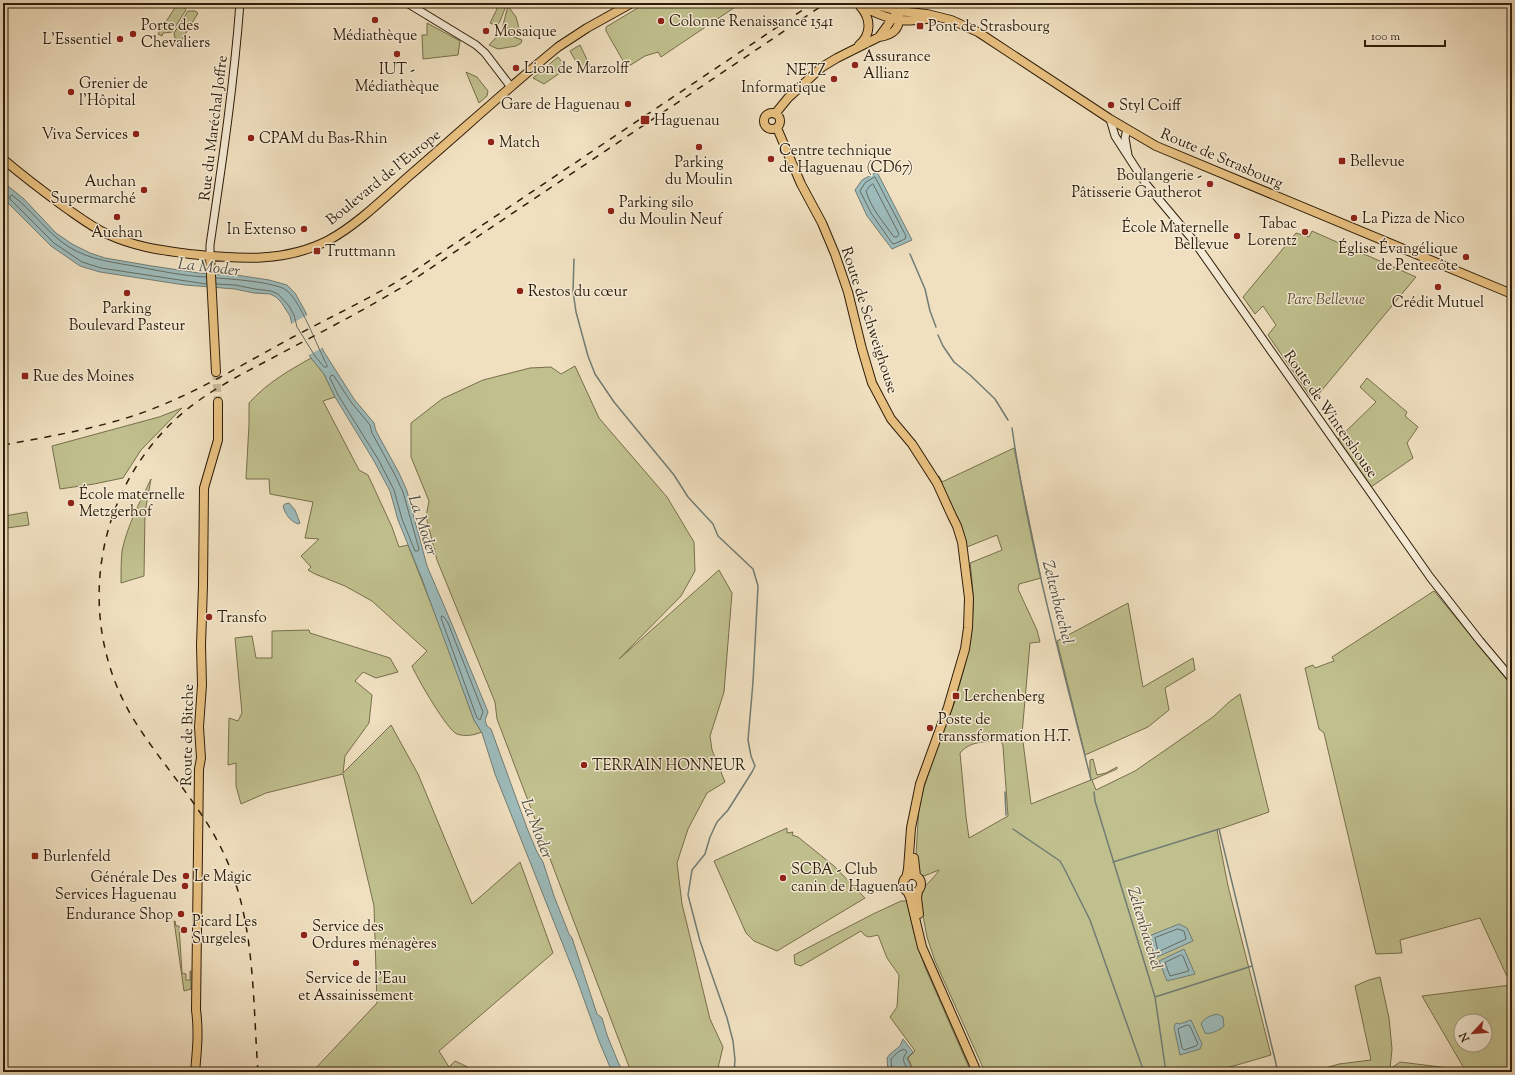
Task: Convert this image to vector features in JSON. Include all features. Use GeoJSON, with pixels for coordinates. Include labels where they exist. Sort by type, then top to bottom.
{"type":"FeatureCollection","features":[{"type":"Feature","properties":{"kind":"main road","name":"Boulevard de l'Europe"},"geometry":{"type":"LineString","coordinates":[[3,160],[80,218],[107,234],[133,244],[148,248],[221,258],[268,258],[288,254],[317,245],[341,232],[388,195],[564,42],[632,3]]}},
{"type":"Feature","properties":{"kind":"main road"},"geometry":{"type":"LineString","coordinates":[[851,51],[862,42],[869,29],[868,17],[857,3]]}},
{"type":"Feature","properties":{"kind":"main road","name":"Route de Strasbourg"},"geometry":{"type":"LineString","coordinates":[[857,3],[869,6],[882,12],[898,11],[927,14],[958,22],[978,32],[1110,120],[1164,150],[1512,294]]}},
{"type":"Feature","properties":{"kind":"main road","name":"Route de Strasbourg"},"geometry":{"type":"LineString","coordinates":[[869,6],[896,20],[923,20],[937,17]]}},
{"type":"Feature","properties":{"kind":"main road"},"geometry":{"type":"LineString","coordinates":[[775,114],[780,120],[777,128],[773,130],[769,129],[764,123],[764,118],[767,115],[775,114],[788,98],[822,67],[879,37],[896,20],[898,11]]}},
{"type":"Feature","properties":{"kind":"main road","name":"Route de Schweighouse"},"geometry":{"type":"LineString","coordinates":[[777,128],[799,181],[822,223],[835,254],[848,292],[872,383],[891,419],[912,444],[937,483],[957,526],[962,542],[969,598],[968,628],[965,649],[948,707],[923,776],[910,836],[906,878]]}},
{"type":"Feature","properties":{"kind":"main road"},"geometry":{"type":"LineString","coordinates":[[210,256],[216,372]]}},
{"type":"Feature","properties":{"kind":"main road","name":"Route de Bitche"},"geometry":{"type":"LineString","coordinates":[[195,1072],[198,1024],[196,1010],[199,769],[201,758],[199,726],[202,673],[201,645],[204,488],[218,440],[218,402]]}},
{"type":"Feature","properties":{"kind":"main road","name":"Route de Schweighouse"},"geometry":{"type":"LineString","coordinates":[[914,813],[914,857],[916,876]]}},
{"type":"Feature","properties":{"kind":"main road"},"geometry":{"type":"LineString","coordinates":[[940,988],[922,933],[917,905],[918,891],[921,888],[921,882],[916,876],[910,875],[906,878],[904,885],[911,900],[919,940],[940,988],[977,1072]]}},
{"type":"Feature","properties":{"kind":"main road"},"geometry":{"type":"LineString","coordinates":[[907,891],[913,893],[918,891]]}},
{"type":"Feature","properties":{"kind":"street","name":"Rue du Maréchal Joffre"},"geometry":{"type":"LineString","coordinates":[[210,256],[210,245],[234,74],[240,3]]}},
{"type":"Feature","properties":{"kind":"street"},"geometry":{"type":"LineString","coordinates":[[407,3],[472,42],[490,59],[511,87]]}},
{"type":"Feature","properties":{"kind":"street","name":"Route de Wintershouse"},"geometry":{"type":"LineString","coordinates":[[1110,120],[1115,136],[1131,163],[1151,191],[1193,240],[1426,571],[1480,641],[1512,679]]}},
{"type":"Feature","properties":{"kind":"street"},"geometry":{"type":"LineString","coordinates":[[1126,129],[1125,138],[1131,163]]}},
{"type":"Feature","properties":{"kind":"green space"},"geometry":{"type":"Polygon","coordinates":[[[178,3],[183,4],[186,10],[172,32],[163,33],[162,36],[158,34],[178,3]]]}},
{"type":"Feature","properties":{"kind":"green space"},"geometry":{"type":"Polygon","coordinates":[[[311,3],[393,3],[396,4],[312,7],[311,3]]]}},
{"type":"Feature","properties":{"kind":"green space"},"geometry":{"type":"Polygon","coordinates":[[[495,3],[500,3],[506,6],[497,26],[490,23],[497,9],[495,3]]]}},
{"type":"Feature","properties":{"kind":"green space"},"geometry":{"type":"Polygon","coordinates":[[[646,3],[741,3],[661,57],[658,52],[645,56],[629,66],[626,66],[606,31],[606,27],[646,3]]]}},
{"type":"Feature","properties":{"kind":"green space"},"geometry":{"type":"Polygon","coordinates":[[[508,6],[516,17],[521,36],[502,29],[508,6]]]}},
{"type":"Feature","properties":{"kind":"green space"},"geometry":{"type":"Polygon","coordinates":[[[188,11],[195,11],[198,13],[178,46],[175,44],[174,33],[188,11]]]}},
{"type":"Feature","properties":{"kind":"green space"},"geometry":{"type":"Polygon","coordinates":[[[427,23],[460,41],[458,55],[423,59],[422,35],[427,35],[427,23]]]}},
{"type":"Feature","properties":{"kind":"green space"},"geometry":{"type":"Polygon","coordinates":[[[501,32],[522,40],[521,43],[516,46],[498,49],[489,45],[501,32]]]}},
{"type":"Feature","properties":{"kind":"green space"},"geometry":{"type":"Polygon","coordinates":[[[580,45],[590,66],[582,72],[570,51],[580,45]]]}},
{"type":"Feature","properties":{"kind":"green space"},"geometry":{"type":"Polygon","coordinates":[[[558,57],[567,68],[544,84],[533,78],[558,57]]]}},
{"type":"Feature","properties":{"kind":"green space"},"geometry":{"type":"Polygon","coordinates":[[[466,72],[477,77],[488,91],[487,96],[479,103],[466,72]]]}},
{"type":"Feature","properties":{"kind":"green space","name":"Parc Bellevue"},"geometry":{"type":"Polygon","coordinates":[[[1312,231],[1416,277],[1317,396],[1310,396],[1268,335],[1276,325],[1263,306],[1255,314],[1243,297],[1296,233],[1309,237],[1312,231]]]}},
{"type":"Feature","properties":{"kind":"green space"},"geometry":{"type":"Polygon","coordinates":[[[311,358],[324,374],[335,397],[323,401],[359,470],[368,475],[392,527],[399,547],[408,545],[446,642],[474,720],[482,732],[470,735],[457,734],[446,723],[426,692],[412,666],[427,651],[372,601],[345,586],[308,570],[311,567],[301,556],[319,539],[305,538],[313,502],[270,494],[269,479],[246,479],[249,403],[270,383],[311,358]]]}},
{"type":"Feature","properties":{"kind":"green space"},"geometry":{"type":"Polygon","coordinates":[[[575,366],[599,418],[667,497],[694,542],[695,571],[681,596],[619,659],[719,570],[732,593],[724,692],[710,736],[712,750],[725,782],[707,793],[688,829],[677,863],[682,904],[710,1019],[723,1047],[717,1072],[631,1072],[497,719],[495,702],[437,560],[426,517],[429,501],[411,457],[411,423],[442,399],[483,380],[530,368],[551,367],[561,374],[575,366]]]}},
{"type":"Feature","properties":{"kind":"green space"},"geometry":{"type":"Polygon","coordinates":[[[1367,378],[1407,412],[1405,416],[1418,427],[1407,443],[1413,458],[1371,487],[1338,439],[1376,402],[1360,387],[1367,378]]]}},
{"type":"Feature","properties":{"kind":"green space"},"geometry":{"type":"Polygon","coordinates":[[[182,408],[141,450],[123,478],[60,489],[52,446],[159,417],[182,408]]]}},
{"type":"Feature","properties":{"kind":"green space"},"geometry":{"type":"Polygon","coordinates":[[[1014,448],[1041,578],[1019,584],[1018,589],[1037,630],[1040,642],[1030,643],[1022,734],[1031,804],[1091,780],[1090,760],[1093,759],[1097,775],[1106,773],[1117,767],[1117,769],[1092,780],[1096,790],[1135,771],[1213,717],[1240,694],[1269,812],[1217,830],[1228,886],[1271,1055],[1213,1072],[985,1072],[935,961],[927,937],[919,894],[939,870],[924,876],[919,875],[916,855],[919,806],[939,742],[958,694],[957,693],[970,644],[973,598],[970,563],[1002,550],[997,535],[967,547],[961,527],[937,477],[939,476],[942,482],[1014,448]],[[1001,741],[973,744],[968,746],[960,753],[969,838],[1008,816],[1003,746],[1001,741]]]}},
{"type":"Feature","properties":{"kind":"green space"},"geometry":{"type":"Polygon","coordinates":[[[151,479],[145,512],[144,576],[121,583],[122,551],[124,542],[134,514],[151,479]]]}},
{"type":"Feature","properties":{"kind":"green space"},"geometry":{"type":"Polygon","coordinates":[[[27,512],[29,525],[7,528],[5,516],[27,512]]]}},
{"type":"Feature","properties":{"kind":"green space"},"geometry":{"type":"Polygon","coordinates":[[[1434,591],[1512,686],[1512,1072],[1311,1072],[1339,1064],[1371,1060],[1355,986],[1380,977],[1389,1018],[1392,1049],[1390,1069],[1400,1062],[1465,1070],[1455,1053],[1493,1053],[1493,1013],[1453,1013],[1453,1049],[1422,996],[1511,985],[1480,918],[1400,940],[1402,953],[1376,954],[1324,733],[1319,729],[1305,668],[1313,665],[1315,668],[1334,661],[1332,657],[1434,591]]]}},
{"type":"Feature","properties":{"kind":"green space"},"geometry":{"type":"Polygon","coordinates":[[[1128,603],[1143,687],[1193,658],[1195,670],[1165,688],[1169,710],[1148,727],[1085,755],[1057,641],[1128,603]]]}},
{"type":"Feature","properties":{"kind":"green space"},"geometry":{"type":"Polygon","coordinates":[[[309,630],[310,633],[390,658],[398,672],[376,678],[363,672],[355,681],[372,695],[369,723],[345,756],[343,773],[391,725],[418,774],[472,904],[520,862],[553,953],[439,1051],[449,1067],[455,1061],[478,1072],[312,1072],[377,1003],[374,906],[343,774],[266,793],[241,804],[236,786],[236,763],[228,765],[229,718],[238,721],[242,713],[235,638],[252,636],[256,658],[272,658],[272,631],[309,630]]]}},
{"type":"Feature","properties":{"kind":"green space","name":"SCBA - Club canin de Haguenau"},"geometry":{"type":"Polygon","coordinates":[[[787,828],[787,833],[793,832],[792,835],[798,837],[834,866],[865,898],[777,951],[754,941],[746,933],[714,861],[787,828]]]}},
{"type":"Feature","properties":{"kind":"green space"},"geometry":{"type":"Polygon","coordinates":[[[901,901],[907,901],[915,937],[925,967],[971,1072],[914,1071],[908,1058],[915,1051],[890,1017],[897,1007],[899,975],[887,958],[878,935],[868,937],[861,931],[801,966],[795,964],[794,955],[901,901]]]}},
{"type":"Feature","properties":{"kind":"green space"},"geometry":{"type":"Polygon","coordinates":[[[174,921],[176,926],[179,926],[182,973],[186,974],[186,980],[190,980],[191,971],[191,989],[184,991],[174,921]]]}},
{"type":"Feature","properties":{"kind":"water"},"geometry":{"type":"Polygon","coordinates":[[[877,172],[912,240],[892,249],[867,216],[855,190],[862,180],[877,172]]]}},
{"type":"Feature","properties":{"kind":"water"},"geometry":{"type":"Polygon","coordinates":[[[3,182],[24,199],[56,233],[72,244],[90,253],[105,258],[152,266],[199,273],[236,275],[269,280],[287,285],[295,293],[324,352],[354,399],[374,423],[376,431],[407,491],[427,566],[488,712],[485,720],[487,726],[491,729],[527,828],[543,862],[554,896],[572,938],[597,1014],[602,1018],[607,1035],[623,1072],[612,1072],[599,1041],[577,980],[495,774],[482,733],[474,720],[422,579],[398,520],[390,491],[374,461],[335,397],[324,374],[311,358],[293,329],[290,316],[281,302],[270,294],[254,293],[235,289],[185,285],[100,272],[80,266],[51,246],[3,198],[3,182]]]}},
{"type":"Feature","properties":{"kind":"water"},"geometry":{"type":"Polygon","coordinates":[[[289,503],[295,510],[300,523],[298,524],[290,519],[285,512],[283,506],[289,503]]]}},
{"type":"Feature","properties":{"kind":"water"},"geometry":{"type":"Polygon","coordinates":[[[1179,924],[1187,928],[1193,941],[1155,958],[1149,936],[1179,924]]]}},
{"type":"Feature","properties":{"kind":"water"},"geometry":{"type":"Polygon","coordinates":[[[1184,949],[1195,974],[1167,981],[1159,961],[1184,949]]]}},
{"type":"Feature","properties":{"kind":"water"},"geometry":{"type":"Polygon","coordinates":[[[1217,1014],[1223,1017],[1224,1026],[1215,1032],[1205,1033],[1201,1024],[1206,1018],[1217,1014]]]}},
{"type":"Feature","properties":{"kind":"water"},"geometry":{"type":"Polygon","coordinates":[[[1191,1020],[1202,1044],[1200,1049],[1180,1055],[1174,1027],[1176,1023],[1180,1024],[1191,1020]]]}},
{"type":"Feature","properties":{"kind":"water"},"geometry":{"type":"Polygon","coordinates":[[[903,1039],[913,1052],[907,1058],[913,1072],[888,1072],[887,1058],[900,1046],[903,1039]]]}},
{"type":"Feature","properties":{"kind":"pier"},"geometry":{"type":"Polygon","coordinates":[[[309,314],[324,347],[307,356],[289,325],[309,314]]]}},
{"type":"Feature","properties":{"kind":"waterway","name":"Zeltenbaechel"},"geometry":{"type":"LineString","coordinates":[[910,254],[925,289],[930,311],[936,327]]}},
{"type":"Feature","properties":{"kind":"waterway"},"geometry":{"type":"LineString","coordinates":[[574,259],[573,291],[576,312],[588,356],[595,374],[614,402],[674,475],[688,497],[713,524],[718,536],[753,569],[758,586],[753,682],[748,740],[751,756],[755,766],[728,810],[717,822],[710,837],[705,854],[692,870],[688,895],[700,941],[727,1018],[733,1041],[735,1060],[734,1072]]}},
{"type":"Feature","properties":{"kind":"waterway","name":"Zeltenbaechel"},"geometry":{"type":"LineString","coordinates":[[938,335],[943,346],[954,362],[995,399],[1008,420]]}},
{"type":"Feature","properties":{"kind":"waterway","name":"Zeltenbaechel"},"geometry":{"type":"LineString","coordinates":[[1012,428],[1027,517],[1091,780]]}},
{"type":"Feature","properties":{"kind":"waterway"},"geometry":{"type":"LineString","coordinates":[[1005,792],[1006,815]]}},
{"type":"Feature","properties":{"kind":"waterway","name":"Zeltenbaechel"},"geometry":{"type":"LineString","coordinates":[[1094,792],[1095,801],[1155,997],[1166,1072]]}},
{"type":"Feature","properties":{"kind":"waterway"},"geometry":{"type":"LineString","coordinates":[[1013,829],[1060,861],[1065,870],[1090,920],[1144,1072]]}},
{"type":"Feature","properties":{"kind":"waterway"},"geometry":{"type":"LineString","coordinates":[[1113,862],[1219,829],[1278,1072]]}},
{"type":"Feature","properties":{"kind":"waterway"},"geometry":{"type":"LineString","coordinates":[[1155,997],[1252,966]]}},
{"type":"Feature","properties":{"kind":"tunnel"},"geometry":{"type":"LineString","coordinates":[[216,372],[218,402]]}},
{"type":"Feature","properties":{"kind":"railway"},"geometry":{"type":"LineString","coordinates":[[3,445],[94,427],[147,411],[185,395],[221,377],[293,337],[374,295],[405,277],[813,3]]}},
{"type":"Feature","properties":{"kind":"railway"},"geometry":{"type":"LineString","coordinates":[[258,1072],[254,995],[249,942],[238,892],[230,868],[210,827],[156,753],[131,715],[113,676],[102,636],[99,594],[103,553],[114,513],[131,476],[155,441],[185,411],[207,395],[242,374],[359,312],[407,284],[826,3]]}},
{"type":"Feature","properties":{"kind":"place","name":"Médiathèque"},"geometry":{"type":"Point","coordinates":[375,20]}},
{"type":"Feature","properties":{"kind":"place","name":"Colonne Renaissance 1541"},"geometry":{"type":"Point","coordinates":[661,21]}},
{"type":"Feature","properties":{"kind":"place","name":"Pont de Strasbourg"},"geometry":{"type":"Point","coordinates":[920,26]}},
{"type":"Feature","properties":{"kind":"place","name":"Mosaique"},"geometry":{"type":"Point","coordinates":[486,31]}},
{"type":"Feature","properties":{"kind":"place","name":"Porte des Chevaliers"},"geometry":{"type":"Point","coordinates":[133,34]}},
{"type":"Feature","properties":{"kind":"place","name":"L'Essentiel"},"geometry":{"type":"Point","coordinates":[120,39]}},
{"type":"Feature","properties":{"kind":"place","name":"IUT - Médiathèque"},"geometry":{"type":"Point","coordinates":[397,54]}},
{"type":"Feature","properties":{"kind":"place","name":"Assurance Allianz"},"geometry":{"type":"Point","coordinates":[855,65]}},
{"type":"Feature","properties":{"kind":"place","name":"Lion de Marzolff"},"geometry":{"type":"Point","coordinates":[516,68]}},
{"type":"Feature","properties":{"kind":"place","name":"NETZ Informatique"},"geometry":{"type":"Point","coordinates":[834,79]}},
{"type":"Feature","properties":{"kind":"place","name":"Grenier de l'Hôpital"},"geometry":{"type":"Point","coordinates":[71,92]}},
{"type":"Feature","properties":{"kind":"place","name":"Gare de Haguenau"},"geometry":{"type":"Point","coordinates":[628,104]}},
{"type":"Feature","properties":{"kind":"place","name":"Styl Coiff"},"geometry":{"type":"Point","coordinates":[1111,105]}},
{"type":"Feature","properties":{"kind":"place","name":"Haguenau"},"geometry":{"type":"Point","coordinates":[645,120]}},
{"type":"Feature","properties":{"kind":"place","name":"Viva Services"},"geometry":{"type":"Point","coordinates":[136,134]}},
{"type":"Feature","properties":{"kind":"place","name":"CPAM du Bas-Rhin"},"geometry":{"type":"Point","coordinates":[251,138]}},
{"type":"Feature","properties":{"kind":"place","name":"Match"},"geometry":{"type":"Point","coordinates":[491,142]}},
{"type":"Feature","properties":{"kind":"place","name":"Parking du Moulin"},"geometry":{"type":"Point","coordinates":[699,147]}},
{"type":"Feature","properties":{"kind":"place","name":"Centre technique de Haguenau (CD67)"},"geometry":{"type":"Point","coordinates":[771,159]}},
{"type":"Feature","properties":{"kind":"place","name":"Bellevue"},"geometry":{"type":"Point","coordinates":[1342,161]}},
{"type":"Feature","properties":{"kind":"place","name":"Boulangerie - Pâtisserie Gautherot"},"geometry":{"type":"Point","coordinates":[1210,184]}},
{"type":"Feature","properties":{"kind":"place","name":"Auchan Supermarché"},"geometry":{"type":"Point","coordinates":[144,190]}},
{"type":"Feature","properties":{"kind":"place","name":"Parking silo du Moulin Neuf"},"geometry":{"type":"Point","coordinates":[611,211]}},
{"type":"Feature","properties":{"kind":"place","name":"Auchan"},"geometry":{"type":"Point","coordinates":[117,217]}},
{"type":"Feature","properties":{"kind":"place","name":"La Pizza de Nico"},"geometry":{"type":"Point","coordinates":[1354,218]}},
{"type":"Feature","properties":{"kind":"place","name":"In Extenso"},"geometry":{"type":"Point","coordinates":[304,229]}},
{"type":"Feature","properties":{"kind":"place","name":"Tabac Lorentz"},"geometry":{"type":"Point","coordinates":[1305,232]}},
{"type":"Feature","properties":{"kind":"place","name":"École Maternelle Bellevue"},"geometry":{"type":"Point","coordinates":[1237,236]}},
{"type":"Feature","properties":{"kind":"place","name":"Truttmann"},"geometry":{"type":"Point","coordinates":[317,251]}},
{"type":"Feature","properties":{"kind":"place","name":"Église Évangélique de Pentecôte"},"geometry":{"type":"Point","coordinates":[1466,257]}},
{"type":"Feature","properties":{"kind":"place","name":"Crédit Mutuel"},"geometry":{"type":"Point","coordinates":[1438,287]}},
{"type":"Feature","properties":{"kind":"place","name":"Restos du cœur"},"geometry":{"type":"Point","coordinates":[520,291]}},
{"type":"Feature","properties":{"kind":"place","name":"Parking Boulevard Pasteur"},"geometry":{"type":"Point","coordinates":[127,293]}},
{"type":"Feature","properties":{"kind":"place","name":"Rue des Moines"},"geometry":{"type":"Point","coordinates":[25,376]}},
{"type":"Feature","properties":{"kind":"place","name":"École maternelle Metzgerhof"},"geometry":{"type":"Point","coordinates":[71,503]}},
{"type":"Feature","properties":{"kind":"place","name":"Transfo"},"geometry":{"type":"Point","coordinates":[209,617]}},
{"type":"Feature","properties":{"kind":"place","name":"Lerchenberg"},"geometry":{"type":"Point","coordinates":[956,696]}},
{"type":"Feature","properties":{"kind":"place","name":"Poste de transsformation H.T."},"geometry":{"type":"Point","coordinates":[930,728]}},
{"type":"Feature","properties":{"kind":"place","name":"TERRAIN HONNEUR"},"geometry":{"type":"Point","coordinates":[584,765]}},
{"type":"Feature","properties":{"kind":"place","name":"Burlenfeld"},"geometry":{"type":"Point","coordinates":[35,856]}},
{"type":"Feature","properties":{"kind":"place","name":"Le Magic"},"geometry":{"type":"Point","coordinates":[186,876]}},
{"type":"Feature","properties":{"kind":"place","name":"SCBA - Club canin de Haguenau"},"geometry":{"type":"Point","coordinates":[783,878]}},
{"type":"Feature","properties":{"kind":"place","name":"Générale Des Services Haguenau"},"geometry":{"type":"Point","coordinates":[185,886]}},
{"type":"Feature","properties":{"kind":"place","name":"Endurance Shop"},"geometry":{"type":"Point","coordinates":[181,914]}},
{"type":"Feature","properties":{"kind":"place","name":"Picard Les Surgeles"},"geometry":{"type":"Point","coordinates":[184,930]}},
{"type":"Feature","properties":{"kind":"place","name":"Service des Ordures ménagères"},"geometry":{"type":"Point","coordinates":[304,935]}},
{"type":"Feature","properties":{"kind":"place","name":"Service de l'Eau et Assainissement"},"geometry":{"type":"Point","coordinates":[356,963]}},
{"type":"Feature","properties":{"kind":"water label","name":"La Moder"},"geometry":{"type":"Point","coordinates":[209,266]}},
{"type":"Feature","properties":{"kind":"water label","name":"La Moder"},"geometry":{"type":"Point","coordinates":[424,525]}},
{"type":"Feature","properties":{"kind":"water label","name":"La Moder"},"geometry":{"type":"Point","coordinates":[538,828]}}]}
